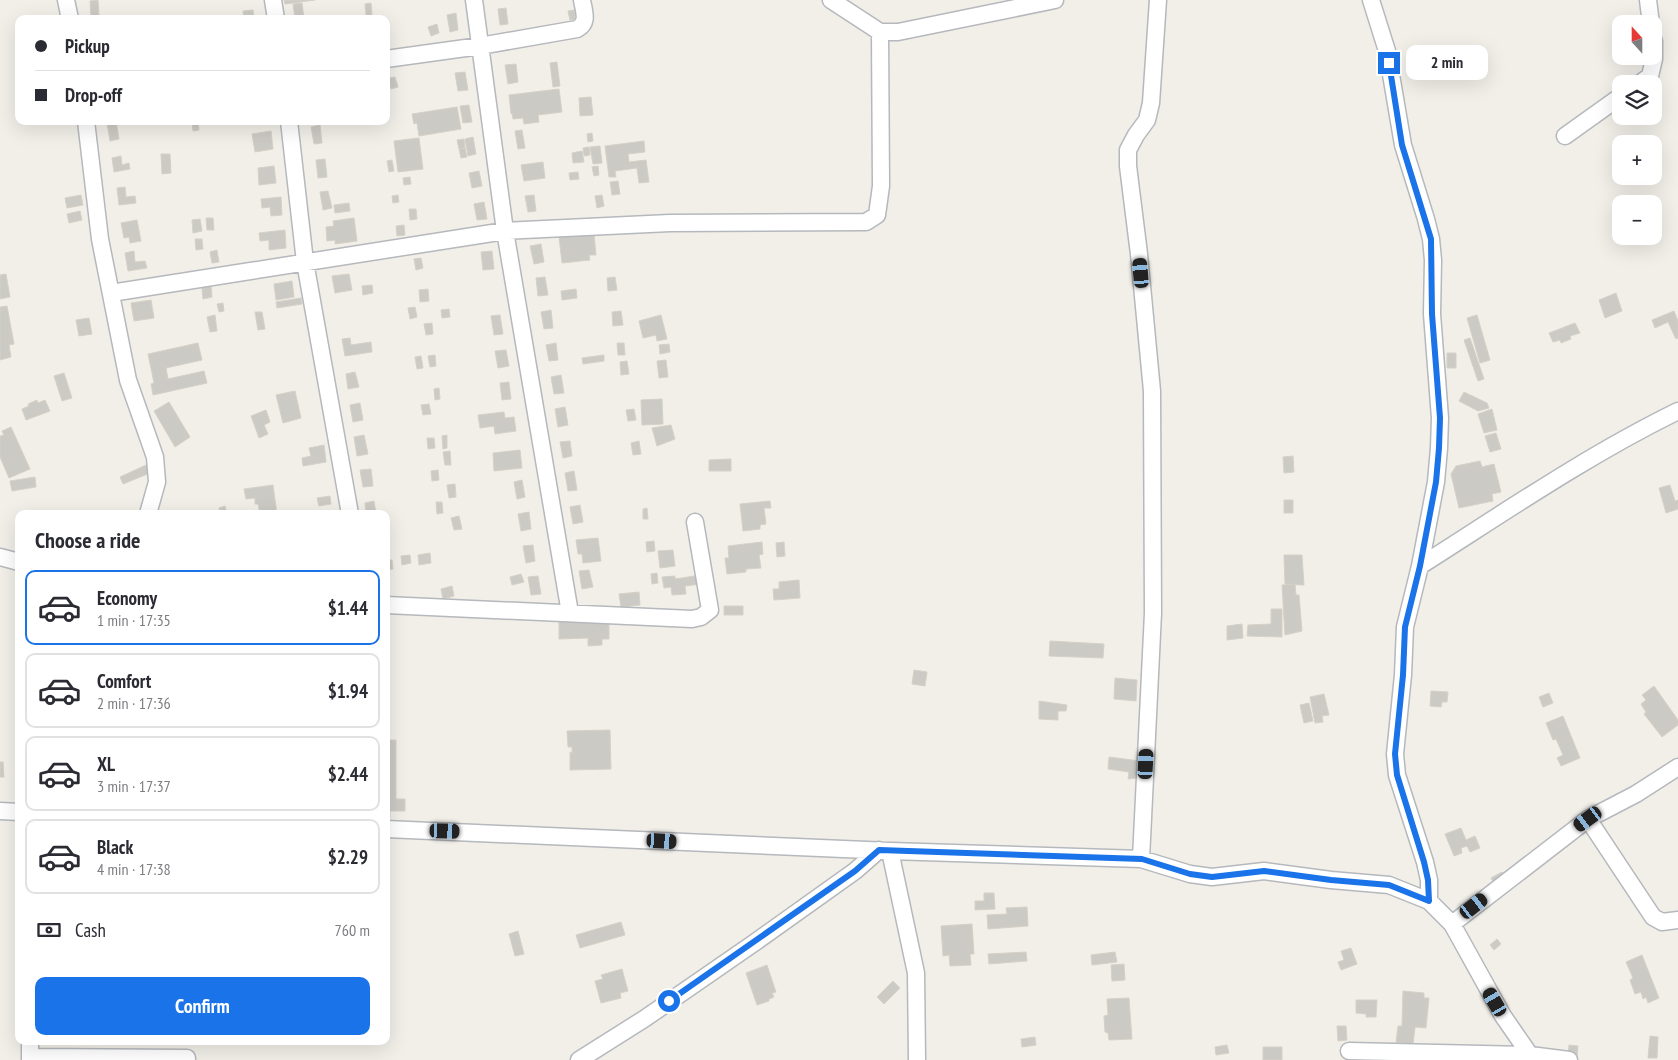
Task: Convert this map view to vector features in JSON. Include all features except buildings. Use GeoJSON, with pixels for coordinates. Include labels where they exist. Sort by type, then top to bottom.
{"type":"FeatureCollection","features":[{"type":"Feature","properties":{"kind":"street"},"geometry":{"type":"LineString","coordinates":[[66,0],[69,15]]}},
{"type":"Feature","properties":{"kind":"street"},"geometry":{"type":"LineString","coordinates":[[274,0],[276,15]]}},
{"type":"Feature","properties":{"kind":"street"},"geometry":{"type":"LineString","coordinates":[[474,0],[505,231],[570,613]]}},
{"type":"Feature","properties":{"kind":"street"},"geometry":{"type":"LineString","coordinates":[[390,58],[480,46],[577,29],[585,21],[582,0]]}},
{"type":"Feature","properties":{"kind":"street"},"geometry":{"type":"LineString","coordinates":[[831,0],[880,32],[898,32],[1055,0]]}},
{"type":"Feature","properties":{"kind":"street"},"geometry":{"type":"LineString","coordinates":[[1142,859],[1153,613],[1152,391],[1139,254],[1128,166],[1128,150],[1147,120],[1151,103],[1158,0]]}},
{"type":"Feature","properties":{"kind":"street"},"geometry":{"type":"LineString","coordinates":[[1371,0],[1387,51],[1402,145],[1431,239],[1432,314],[1440,440],[1436,482],[1420,566],[1405,627],[1403,675],[1395,754],[1397,775],[1424,862],[1428,880],[1429,901]]}},
{"type":"Feature","properties":{"kind":"street"},"geometry":{"type":"LineString","coordinates":[[1648,0],[1650,15]]}},
{"type":"Feature","properties":{"kind":"street"},"geometry":{"type":"LineString","coordinates":[[110,293],[505,231],[670,223],[866,222],[876,215],[881,186],[880,32]]}},
{"type":"Feature","properties":{"kind":"street"},"geometry":{"type":"LineString","coordinates":[[1565,136],[1612,102]]}},
{"type":"Feature","properties":{"kind":"street"},"geometry":{"type":"LineString","coordinates":[[86,125],[100,239],[110,293],[128,380],[155,457],[158,482],[149,510]]}},
{"type":"Feature","properties":{"kind":"street"},"geometry":{"type":"LineString","coordinates":[[289,125],[305,262],[349,510]]}},
{"type":"Feature","properties":{"kind":"street"},"geometry":{"type":"LineString","coordinates":[[1420,566],[1636,431],[1678,411]]}},
{"type":"Feature","properties":{"kind":"street"},"geometry":{"type":"LineString","coordinates":[[390,605],[702,618],[710,610],[694,522]]}},
{"type":"Feature","properties":{"kind":"street"},"geometry":{"type":"LineString","coordinates":[[0,557],[15,561]]}},
{"type":"Feature","properties":{"kind":"street"},"geometry":{"type":"LineString","coordinates":[[1452,924],[1588,819],[1636,794],[1678,767]]}},
{"type":"Feature","properties":{"kind":"street"},"geometry":{"type":"LineString","coordinates":[[0,811],[15,812]]}},
{"type":"Feature","properties":{"kind":"street"},"geometry":{"type":"LineString","coordinates":[[1588,819],[1653,917],[1662,922],[1678,920]]}},
{"type":"Feature","properties":{"kind":"street"},"geometry":{"type":"LineString","coordinates":[[390,829],[884,851],[1142,859],[1190,874],[1212,877],[1264,871],[1389,885],[1429,901],[1452,924],[1503,1016],[1530,1056]]}},
{"type":"Feature","properties":{"kind":"street"},"geometry":{"type":"LineString","coordinates":[[579,1060],[644,1019],[884,851]]}},
{"type":"Feature","properties":{"kind":"street"},"geometry":{"type":"LineString","coordinates":[[884,851],[916,974],[917,1060]]}},
{"type":"Feature","properties":{"kind":"street"},"geometry":{"type":"LineString","coordinates":[[1349,1051],[1530,1056],[1569,1060]]}},
{"type":"Feature","properties":{"kind":"street"},"geometry":{"type":"LineString","coordinates":[[30,1053],[187,1058]]}},
{"type":"Feature","properties":{"kind":"route"},"geometry":{"type":"LineString","coordinates":[[669,1001],[855,871],[879,850],[1142,859],[1190,874],[1212,877],[1264,871],[1389,885],[1429,901],[1428,880],[1424,862],[1397,775],[1395,754],[1403,675],[1405,627],[1420,566],[1436,482],[1440,418],[1432,314],[1431,239],[1402,145],[1389,63]]}}]}
